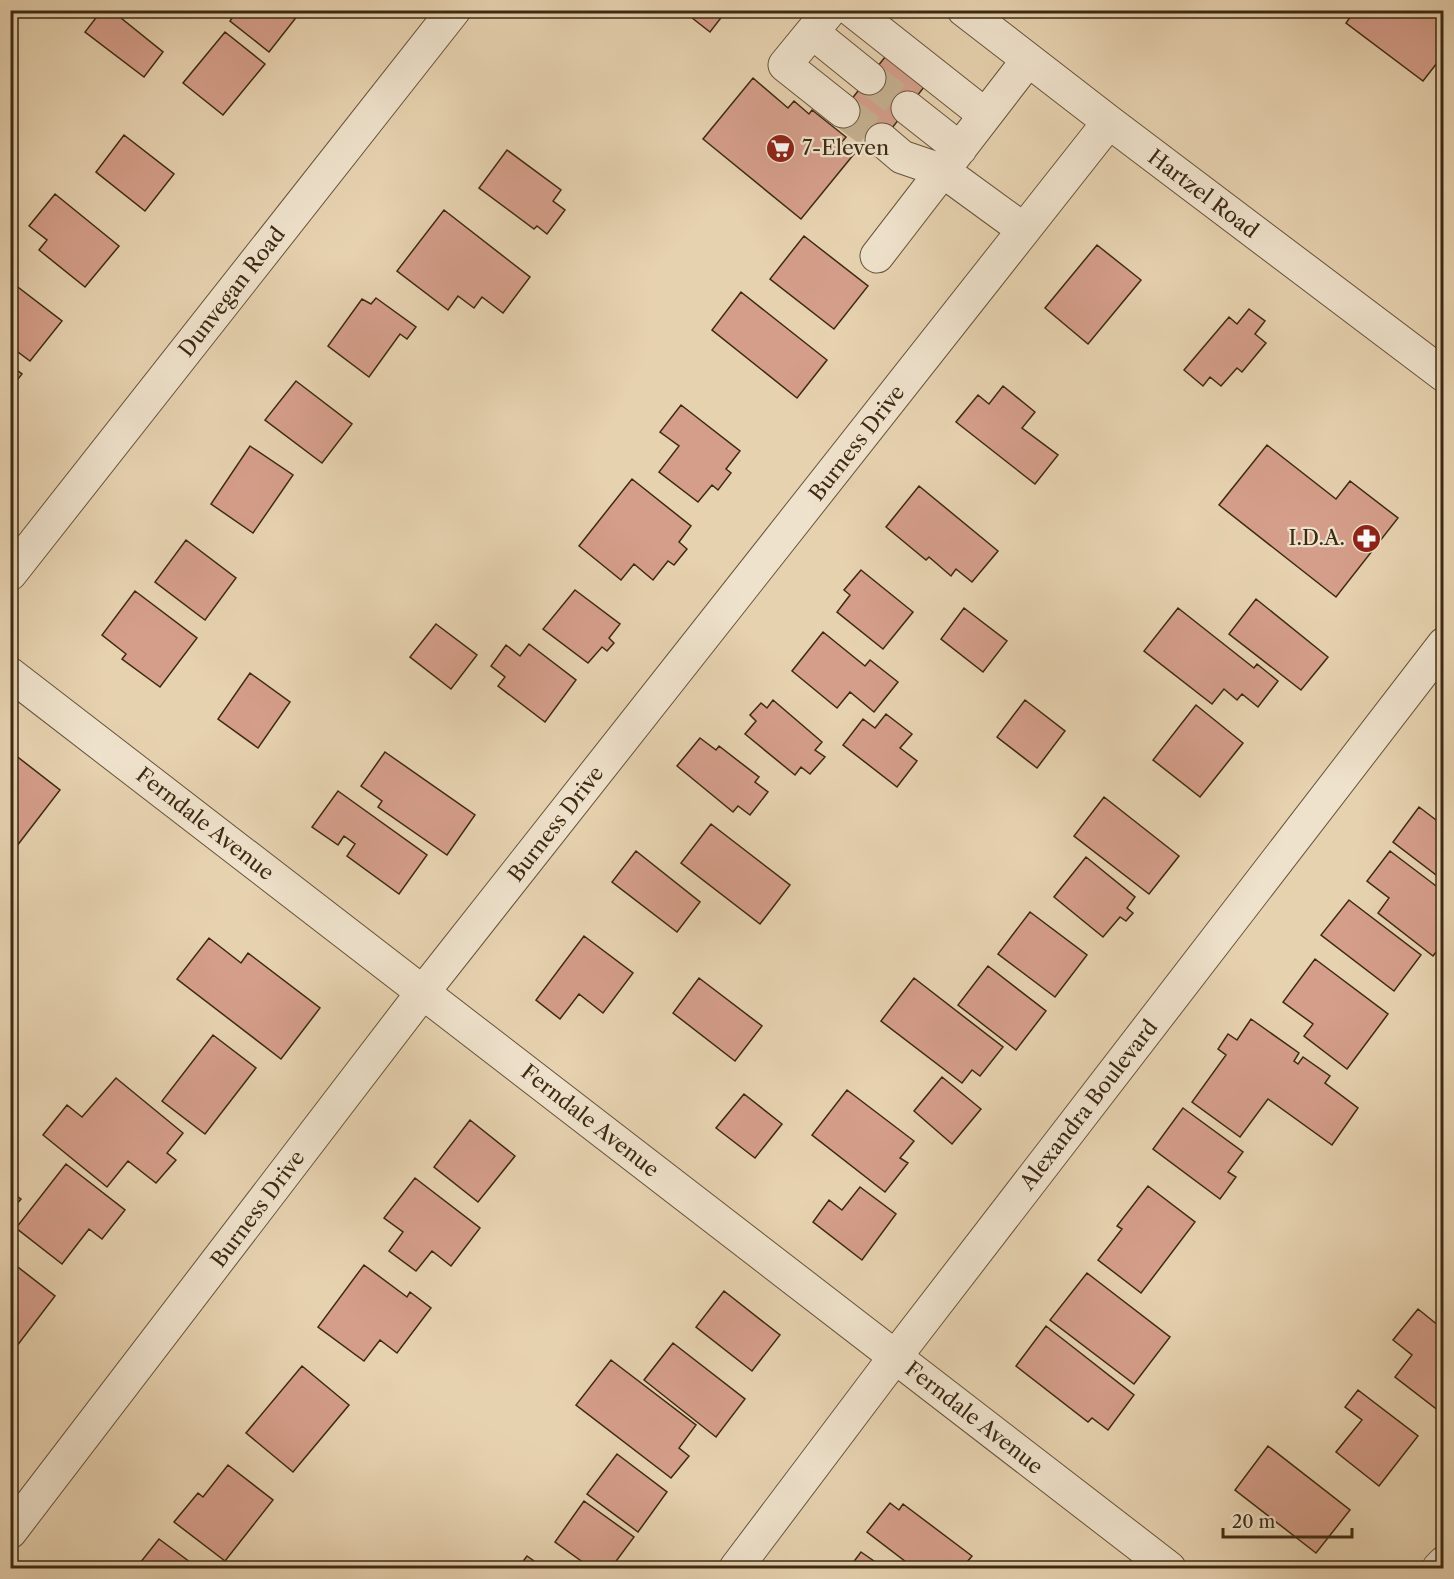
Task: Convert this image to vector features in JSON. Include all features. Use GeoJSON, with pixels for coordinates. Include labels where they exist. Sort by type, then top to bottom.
{"type":"FeatureCollection","features":[{"type":"Feature","properties":{"kind":"street","name":"Dunvegan Road"},"geometry":{"type":"LineString","coordinates":[[10,574],[454,10]]}},
{"type":"Feature","properties":{"kind":"street"},"geometry":{"type":"LineString","coordinates":[[852,10],[986,115]]}},
{"type":"Feature","properties":{"kind":"street","name":"Hartzel Road"},"geometry":{"type":"LineString","coordinates":[[964,10],[1443,375]]}},
{"type":"Feature","properties":{"kind":"street"},"geometry":{"type":"LineString","coordinates":[[843,111],[786,65],[821,21],[869,78]]}},
{"type":"Feature","properties":{"kind":"street"},"geometry":{"type":"LineString","coordinates":[[877,256],[1028,60]]}},
{"type":"Feature","properties":{"kind":"street"},"geometry":{"type":"LineString","coordinates":[[908,108],[952,160],[1024,230]]}},
{"type":"Feature","properties":{"kind":"street","name":"Burness Drive"},"geometry":{"type":"LineString","coordinates":[[10,1532],[423,992],[1109,122]]}},
{"type":"Feature","properties":{"kind":"street"},"geometry":{"type":"LineString","coordinates":[[882,140],[902,157],[952,160]]}},
{"type":"Feature","properties":{"kind":"street","name":"Alexandra Boulevard"},"geometry":{"type":"LineString","coordinates":[[736,1569],[895,1357],[1443,644]]}},
{"type":"Feature","properties":{"kind":"street","name":"Ferndale Avenue"},"geometry":{"type":"LineString","coordinates":[[10,674],[1169,1569]]}},
{"type":"Feature","properties":{"kind":"street"},"geometry":{"type":"LineString","coordinates":[[1439,1569],[1443,1563]]}},
{"type":"Feature","properties":{"kind":"building"},"geometry":{"type":"Polygon","coordinates":[[[102,10],[111,10],[163,52],[144,77],[85,32],[102,10]]]}},
{"type":"Feature","properties":{"kind":"building"},"geometry":{"type":"Polygon","coordinates":[[[223,10],[302,10],[269,52],[230,21],[232,18],[223,10]]]}},
{"type":"Feature","properties":{"kind":"building"},"geometry":{"type":"Polygon","coordinates":[[[682,10],[727,10],[710,32],[682,10]]]}},
{"type":"Feature","properties":{"kind":"building"},"geometry":{"type":"Polygon","coordinates":[[[1355,10],[1444,10],[1444,54],[1423,81],[1346,23],[1355,10]]]}},
{"type":"Feature","properties":{"kind":"building"},"geometry":{"type":"Polygon","coordinates":[[[225,32],[265,64],[223,115],[183,83],[225,32]]]}},
{"type":"Feature","properties":{"kind":"building","name":"7-Eleven"},"geometry":{"type":"Polygon","coordinates":[[[889,52],[928,82],[878,146],[839,115],[889,52]]]}},
{"type":"Feature","properties":{"kind":"building","name":"7-Eleven"},"geometry":{"type":"Polygon","coordinates":[[[753,78],[788,108],[794,101],[809,114],[812,110],[846,137],[841,143],[854,154],[801,219],[703,139],[753,78]]]}},
{"type":"Feature","properties":{"kind":"building"},"geometry":{"type":"Polygon","coordinates":[[[124,135],[174,174],[145,211],[96,172],[124,135]]]}},
{"type":"Feature","properties":{"kind":"building"},"geometry":{"type":"Polygon","coordinates":[[[507,150],[561,190],[553,201],[565,210],[547,234],[537,226],[534,229],[479,188],[507,150]]]}},
{"type":"Feature","properties":{"kind":"building"},"geometry":{"type":"Polygon","coordinates":[[[55,194],[119,246],[85,287],[39,250],[47,240],[29,226],[55,194]]]}},
{"type":"Feature","properties":{"kind":"building"},"geometry":{"type":"Polygon","coordinates":[[[444,210],[530,277],[503,313],[482,297],[474,308],[458,296],[448,310],[397,271],[444,210]]]}},
{"type":"Feature","properties":{"kind":"building"},"geometry":{"type":"Polygon","coordinates":[[[804,236],[868,286],[834,329],[770,279],[804,236]]]}},
{"type":"Feature","properties":{"kind":"building"},"geometry":{"type":"Polygon","coordinates":[[[1097,245],[1141,280],[1088,344],[1045,308],[1097,245]]]}},
{"type":"Feature","properties":{"kind":"building"},"geometry":{"type":"Polygon","coordinates":[[[10,281],[62,321],[30,361],[10,346],[10,281]]]}},
{"type":"Feature","properties":{"kind":"building"},"geometry":{"type":"Polygon","coordinates":[[[741,292],[827,360],[797,398],[712,330],[741,292]]]}},
{"type":"Feature","properties":{"kind":"building"},"geometry":{"type":"Polygon","coordinates":[[[376,298],[416,327],[407,339],[400,334],[369,377],[328,346],[362,299],[371,304],[376,298]]]}},
{"type":"Feature","properties":{"kind":"building"},"geometry":{"type":"Polygon","coordinates":[[[1249,309],[1265,321],[1255,334],[1266,343],[1242,372],[1237,368],[1221,386],[1210,377],[1203,386],[1184,370],[1229,317],[1237,324],[1249,309]]]}},
{"type":"Feature","properties":{"kind":"building"},"geometry":{"type":"Polygon","coordinates":[[[10,365],[22,374],[10,389],[10,365]]]}},
{"type":"Feature","properties":{"kind":"building"},"geometry":{"type":"Polygon","coordinates":[[[296,381],[352,424],[322,463],[265,420],[296,381]]]}},
{"type":"Feature","properties":{"kind":"building"},"geometry":{"type":"Polygon","coordinates":[[[1003,386],[1035,412],[1022,428],[1058,455],[1035,484],[956,422],[978,395],[989,404],[1003,386]]]}},
{"type":"Feature","properties":{"kind":"building"},"geometry":{"type":"Polygon","coordinates":[[[681,405],[740,451],[726,469],[731,473],[718,490],[712,485],[698,502],[659,472],[679,446],[660,432],[681,405]]]}},
{"type":"Feature","properties":{"kind":"building"},"geometry":{"type":"Polygon","coordinates":[[[1267,445],[1336,499],[1350,481],[1398,518],[1336,597],[1219,505],[1267,445]]]}},
{"type":"Feature","properties":{"kind":"building"},"geometry":{"type":"Polygon","coordinates":[[[250,446],[293,475],[253,533],[211,504],[250,446]]]}},
{"type":"Feature","properties":{"kind":"building"},"geometry":{"type":"Polygon","coordinates":[[[632,479],[691,526],[679,542],[687,549],[674,565],[668,561],[653,580],[634,564],[621,580],[579,546],[632,479]]]}},
{"type":"Feature","properties":{"kind":"building"},"geometry":{"type":"Polygon","coordinates":[[[919,486],[998,551],[972,582],[956,569],[951,576],[929,557],[926,560],[886,527],[919,486]]]}},
{"type":"Feature","properties":{"kind":"building"},"geometry":{"type":"Polygon","coordinates":[[[186,540],[236,578],[205,620],[155,582],[186,540]]]}},
{"type":"Feature","properties":{"kind":"building"},"geometry":{"type":"Polygon","coordinates":[[[861,570],[913,612],[883,649],[837,612],[850,595],[844,590],[861,570]]]}},
{"type":"Feature","properties":{"kind":"building"},"geometry":{"type":"Polygon","coordinates":[[[575,590],[620,624],[609,638],[614,643],[607,651],[602,647],[588,663],[543,629],[575,590]]]}},
{"type":"Feature","properties":{"kind":"building"},"geometry":{"type":"Polygon","coordinates":[[[135,591],[197,638],[160,687],[122,659],[126,654],[102,635],[135,591]]]}},
{"type":"Feature","properties":{"kind":"building"},"geometry":{"type":"Polygon","coordinates":[[[1256,599],[1328,657],[1301,690],[1229,634],[1256,599]]]}},
{"type":"Feature","properties":{"kind":"building"},"geometry":{"type":"Polygon","coordinates":[[[964,608],[1007,641],[983,672],[941,639],[964,608]]]}},
{"type":"Feature","properties":{"kind":"building"},"geometry":{"type":"Polygon","coordinates":[[[1178,608],[1254,668],[1257,664],[1278,681],[1258,707],[1242,694],[1237,700],[1224,689],[1212,704],[1144,651],[1178,608]]]}},
{"type":"Feature","properties":{"kind":"building"},"geometry":{"type":"Polygon","coordinates":[[[436,624],[477,655],[451,689],[410,657],[436,624]]]}},
{"type":"Feature","properties":{"kind":"building"},"geometry":{"type":"Polygon","coordinates":[[[823,632],[865,666],[870,660],[898,682],[874,712],[850,692],[837,708],[792,671],[823,632]]]}},
{"type":"Feature","properties":{"kind":"building"},"geometry":{"type":"Polygon","coordinates":[[[529,644],[576,680],[545,722],[498,686],[505,677],[491,666],[506,645],[520,656],[529,644]]]}},
{"type":"Feature","properties":{"kind":"building"},"geometry":{"type":"Polygon","coordinates":[[[250,673],[290,702],[258,748],[218,719],[250,673]]]}},
{"type":"Feature","properties":{"kind":"building"},"geometry":{"type":"Polygon","coordinates":[[[773,700],[822,742],[815,750],[825,757],[810,774],[801,767],[795,775],[745,734],[756,721],[750,715],[761,703],[767,708],[773,700]]]}},
{"type":"Feature","properties":{"kind":"building"},"geometry":{"type":"Polygon","coordinates":[[[1025,700],[1065,731],[1037,768],[997,737],[1025,700]]]}},
{"type":"Feature","properties":{"kind":"building"},"geometry":{"type":"Polygon","coordinates":[[[1196,705],[1243,743],[1200,797],[1153,760],[1196,705]]]}},
{"type":"Feature","properties":{"kind":"building"},"geometry":{"type":"Polygon","coordinates":[[[886,714],[912,734],[900,748],[917,761],[897,787],[843,745],[863,719],[875,728],[886,714]]]}},
{"type":"Feature","properties":{"kind":"building"},"geometry":{"type":"Polygon","coordinates":[[[700,738],[716,750],[719,746],[759,777],[755,782],[768,792],[750,815],[738,806],[733,812],[677,766],[700,738]]]}},
{"type":"Feature","properties":{"kind":"building"},"geometry":{"type":"Polygon","coordinates":[[[10,751],[60,790],[13,851],[10,848],[10,751]]]}},
{"type":"Feature","properties":{"kind":"building"},"geometry":{"type":"Polygon","coordinates":[[[385,752],[475,815],[447,855],[378,807],[382,801],[361,786],[385,752]]]}},
{"type":"Feature","properties":{"kind":"building"},"geometry":{"type":"Polygon","coordinates":[[[338,791],[427,855],[399,894],[347,856],[355,844],[344,836],[338,845],[312,827],[338,791]]]}},
{"type":"Feature","properties":{"kind":"building"},"geometry":{"type":"Polygon","coordinates":[[[1104,797],[1179,856],[1149,894],[1074,836],[1104,797]]]}},
{"type":"Feature","properties":{"kind":"building"},"geometry":{"type":"Polygon","coordinates":[[[1419,807],[1444,826],[1444,881],[1393,842],[1419,807]]]}},
{"type":"Feature","properties":{"kind":"building"},"geometry":{"type":"Polygon","coordinates":[[[711,824],[790,885],[760,924],[681,863],[711,824]]]}},
{"type":"Feature","properties":{"kind":"building"},"geometry":{"type":"Polygon","coordinates":[[[636,851],[700,902],[677,932],[612,882],[636,851]]]}},
{"type":"Feature","properties":{"kind":"building"},"geometry":{"type":"Polygon","coordinates":[[[1390,851],[1444,892],[1444,942],[1433,956],[1378,913],[1389,898],[1367,881],[1390,851]]]}},
{"type":"Feature","properties":{"kind":"building"},"geometry":{"type":"Polygon","coordinates":[[[1086,857],[1135,897],[1127,908],[1133,913],[1126,921],[1120,917],[1103,937],[1054,897],[1086,857]]]}},
{"type":"Feature","properties":{"kind":"building"},"geometry":{"type":"Polygon","coordinates":[[[1349,900],[1421,955],[1394,991],[1321,935],[1349,900]]]}},
{"type":"Feature","properties":{"kind":"building"},"geometry":{"type":"Polygon","coordinates":[[[1030,912],[1087,955],[1055,997],[998,954],[1030,912]]]}},
{"type":"Feature","properties":{"kind":"building"},"geometry":{"type":"Polygon","coordinates":[[[584,936],[633,973],[603,1013],[579,994],[560,1019],[536,1000],[584,936]]]}},
{"type":"Feature","properties":{"kind":"building"},"geometry":{"type":"Polygon","coordinates":[[[209,938],[241,963],[248,953],[320,1008],[281,1059],[177,979],[209,938]]]}},
{"type":"Feature","properties":{"kind":"building"},"geometry":{"type":"Polygon","coordinates":[[[1315,959],[1388,1014],[1347,1069],[1304,1036],[1313,1024],[1283,1002],[1315,959]]]}},
{"type":"Feature","properties":{"kind":"building"},"geometry":{"type":"Polygon","coordinates":[[[988,966],[1046,1011],[1016,1050],[958,1005],[988,966]]]}},
{"type":"Feature","properties":{"kind":"building"},"geometry":{"type":"Polygon","coordinates":[[[699,978],[762,1026],[735,1061],[673,1013],[699,978]]]}},
{"type":"Feature","properties":{"kind":"building"},"geometry":{"type":"Polygon","coordinates":[[[914,978],[1003,1047],[980,1076],[972,1070],[962,1083],[881,1021],[914,978]]]}},
{"type":"Feature","properties":{"kind":"building"},"geometry":{"type":"Polygon","coordinates":[[[1251,1019],[1299,1053],[1294,1061],[1298,1064],[1303,1057],[1330,1076],[1325,1083],[1358,1108],[1332,1145],[1268,1099],[1240,1137],[1192,1102],[1226,1055],[1218,1049],[1228,1034],[1237,1040],[1251,1019]]]}},
{"type":"Feature","properties":{"kind":"building"},"geometry":{"type":"Polygon","coordinates":[[[213,1035],[256,1068],[205,1134],[162,1101],[213,1035]]]}},
{"type":"Feature","properties":{"kind":"building"},"geometry":{"type":"Polygon","coordinates":[[[942,1077],[981,1109],[952,1144],[914,1111],[942,1077]]]}},
{"type":"Feature","properties":{"kind":"building"},"geometry":{"type":"Polygon","coordinates":[[[116,1078],[183,1133],[167,1153],[176,1160],[156,1183],[128,1161],[107,1187],[43,1135],[67,1105],[82,1117],[116,1078]]]}},
{"type":"Feature","properties":{"kind":"building"},"geometry":{"type":"Polygon","coordinates":[[[847,1090],[914,1141],[900,1158],[908,1163],[885,1192],[812,1135],[847,1090]]]}},
{"type":"Feature","properties":{"kind":"building"},"geometry":{"type":"Polygon","coordinates":[[[744,1094],[782,1124],[755,1158],[716,1128],[744,1094]]]}},
{"type":"Feature","properties":{"kind":"building"},"geometry":{"type":"Polygon","coordinates":[[[1183,1108],[1243,1152],[1228,1172],[1236,1177],[1220,1199],[1153,1149],[1183,1108]]]}},
{"type":"Feature","properties":{"kind":"building"},"geometry":{"type":"Polygon","coordinates":[[[470,1120],[515,1156],[478,1202],[434,1167],[470,1120]]]}},
{"type":"Feature","properties":{"kind":"building"},"geometry":{"type":"Polygon","coordinates":[[[66,1164],[125,1210],[102,1239],[89,1229],[62,1264],[16,1228],[66,1164]]]}},
{"type":"Feature","properties":{"kind":"building"},"geometry":{"type":"Polygon","coordinates":[[[415,1178],[480,1228],[451,1266],[432,1251],[416,1271],[389,1251],[403,1232],[384,1218],[415,1178]]]}},
{"type":"Feature","properties":{"kind":"building"},"geometry":{"type":"Polygon","coordinates":[[[1148,1186],[1195,1222],[1141,1293],[1098,1260],[1122,1229],[1117,1226],[1148,1186]]]}},
{"type":"Feature","properties":{"kind":"building"},"geometry":{"type":"Polygon","coordinates":[[[860,1187],[896,1214],[862,1260],[813,1222],[829,1200],[842,1210],[860,1187]]]}},
{"type":"Feature","properties":{"kind":"building"},"geometry":{"type":"Polygon","coordinates":[[[10,1191],[21,1199],[10,1211],[10,1191]]]}},
{"type":"Feature","properties":{"kind":"building"},"geometry":{"type":"Polygon","coordinates":[[[14,1264],[55,1296],[10,1355],[10,1268],[14,1264]]]}},
{"type":"Feature","properties":{"kind":"building"},"geometry":{"type":"Polygon","coordinates":[[[364,1265],[407,1297],[410,1292],[431,1308],[397,1353],[380,1340],[364,1361],[318,1327],[364,1265]]]}},
{"type":"Feature","properties":{"kind":"building"},"geometry":{"type":"Polygon","coordinates":[[[1087,1273],[1170,1337],[1134,1384],[1050,1320],[1087,1273]]]}},
{"type":"Feature","properties":{"kind":"building"},"geometry":{"type":"Polygon","coordinates":[[[724,1291],[780,1335],[752,1371],[696,1327],[724,1291]]]}},
{"type":"Feature","properties":{"kind":"building"},"geometry":{"type":"Polygon","coordinates":[[[1418,1309],[1444,1330],[1444,1406],[1439,1411],[1395,1377],[1412,1355],[1393,1340],[1418,1309]]]}},
{"type":"Feature","properties":{"kind":"building"},"geometry":{"type":"Polygon","coordinates":[[[1046,1326],[1134,1395],[1108,1430],[1092,1418],[1088,1422],[1016,1366],[1046,1326]]]}},
{"type":"Feature","properties":{"kind":"building"},"geometry":{"type":"Polygon","coordinates":[[[673,1343],[745,1399],[716,1437],[644,1380],[673,1343]]]}},
{"type":"Feature","properties":{"kind":"building"},"geometry":{"type":"Polygon","coordinates":[[[611,1360],[696,1425],[679,1448],[689,1456],[671,1478],[576,1405],[611,1360]]]}},
{"type":"Feature","properties":{"kind":"building"},"geometry":{"type":"Polygon","coordinates":[[[302,1366],[349,1405],[293,1472],[246,1433],[302,1366]]]}},
{"type":"Feature","properties":{"kind":"building"},"geometry":{"type":"Polygon","coordinates":[[[1358,1390],[1418,1436],[1379,1486],[1336,1452],[1362,1420],[1345,1407],[1358,1390]]]}},
{"type":"Feature","properties":{"kind":"building"},"geometry":{"type":"Polygon","coordinates":[[[1268,1446],[1350,1510],[1316,1553],[1235,1490],[1268,1446]]]}},
{"type":"Feature","properties":{"kind":"building"},"geometry":{"type":"Polygon","coordinates":[[[617,1454],[667,1492],[638,1532],[587,1494],[617,1454]]]}},
{"type":"Feature","properties":{"kind":"building"},"geometry":{"type":"Polygon","coordinates":[[[228,1465],[273,1500],[225,1561],[174,1522],[198,1493],[203,1497],[228,1465]]]}},
{"type":"Feature","properties":{"kind":"building"},"geometry":{"type":"Polygon","coordinates":[[[584,1501],[634,1537],[611,1568],[591,1568],[555,1542],[584,1501]]]}},
{"type":"Feature","properties":{"kind":"building"},"geometry":{"type":"Polygon","coordinates":[[[890,1503],[899,1510],[903,1504],[972,1556],[962,1568],[914,1568],[867,1532],[890,1503]]]}},
{"type":"Feature","properties":{"kind":"building"},"geometry":{"type":"Polygon","coordinates":[[[159,1539],[198,1568],[136,1568],[159,1539]]]}},
{"type":"Feature","properties":{"kind":"building"},"geometry":{"type":"Polygon","coordinates":[[[861,1552],[884,1568],[849,1568],[861,1552]]]}},
{"type":"Feature","properties":{"kind":"building"},"geometry":{"type":"Polygon","coordinates":[[[527,1556],[544,1568],[518,1568],[527,1556]]]}},
{"type":"Feature","properties":{"kind":"tunnel"},"geometry":{"type":"LineString","coordinates":[[869,78],[908,108]]}},
{"type":"Feature","properties":{"kind":"tunnel"},"geometry":{"type":"LineString","coordinates":[[843,111],[882,140]]}},
{"type":"Feature","properties":{"kind":"place","name":"7-Eleven"},"geometry":{"type":"Point","coordinates":[781,148]}},
{"type":"Feature","properties":{"kind":"place","name":"I.D.A."},"geometry":{"type":"Point","coordinates":[1366,538]}}]}
